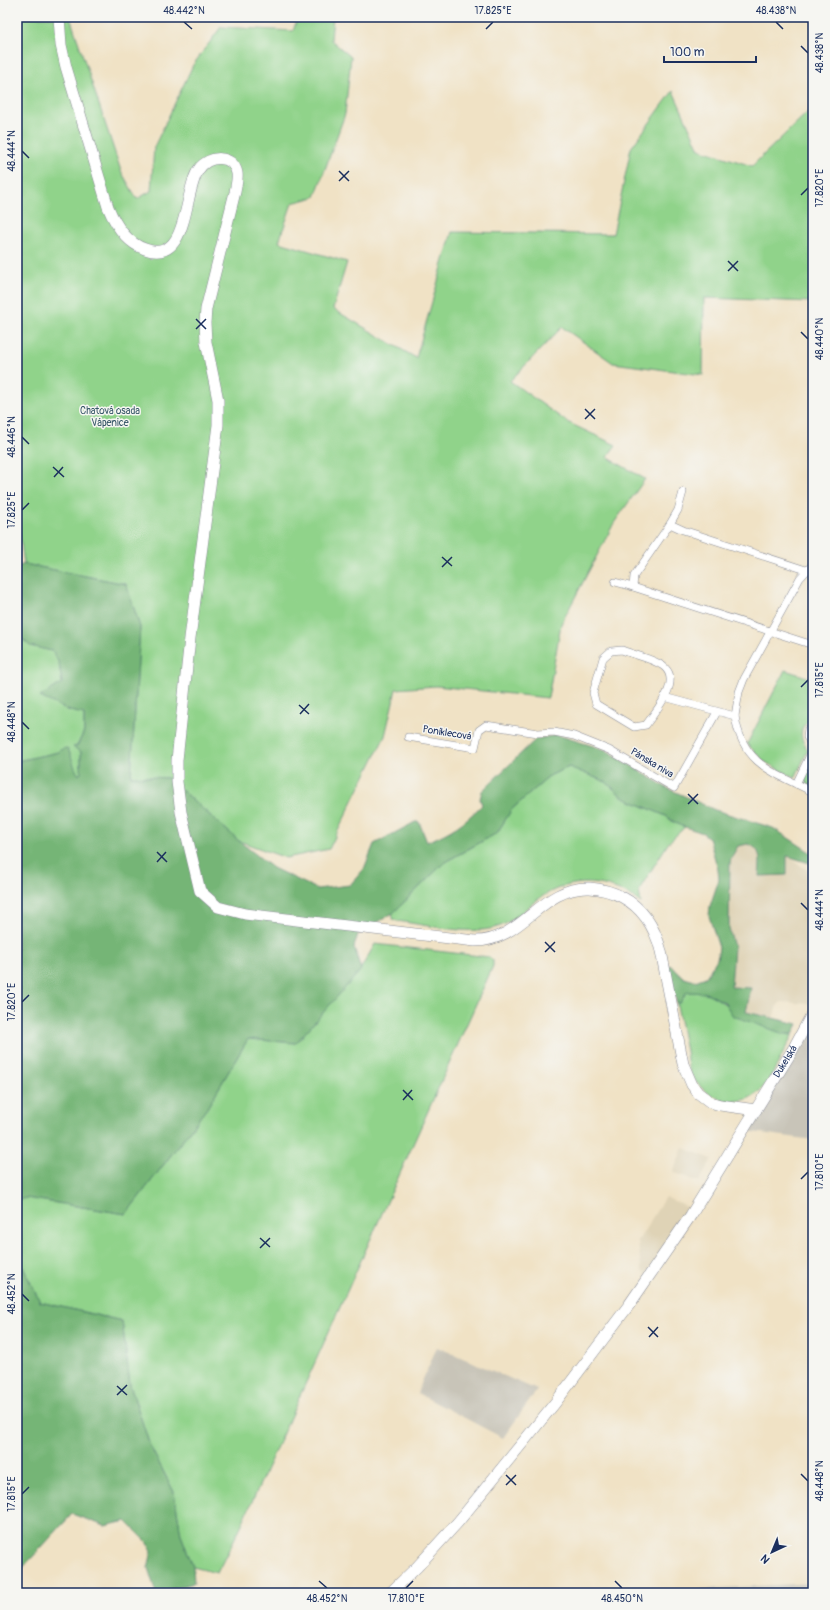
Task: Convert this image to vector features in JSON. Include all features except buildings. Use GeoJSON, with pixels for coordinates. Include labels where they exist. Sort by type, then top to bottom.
{"type":"FeatureCollection","features":[{"type":"Feature","properties":{"kind":"main road"},"geometry":{"type":"LineString","coordinates":[[59,17],[66,67],[108,207],[116,222],[129,240],[141,248],[150,251],[159,251],[168,247],[174,242],[180,232],[194,179],[203,165],[212,160],[223,159],[232,164],[237,174],[235,192],[205,317],[206,342],[218,395],[218,425],[190,638],[177,760],[179,801],[195,875],[200,891],[218,907],[231,911],[475,941],[489,940],[508,932],[545,902],[568,890],[593,888],[614,893],[635,906],[649,921],[656,934],[661,951],[683,1064],[694,1089],[705,1099],[716,1104],[756,1110]]}},
{"type":"Feature","properties":{"kind":"main road","name":"Dukelská"},"geometry":{"type":"LineString","coordinates":[[390,1593],[417,1567],[458,1522],[601,1343],[652,1273],[691,1215],[756,1110],[813,1012]]}},
{"type":"Feature","properties":{"kind":"street"},"geometry":{"type":"LineString","coordinates":[[633,587],[634,576],[670,524],[678,510],[683,492]]}},
{"type":"Feature","properties":{"kind":"street"},"geometry":{"type":"LineString","coordinates":[[670,524],[806,570]]}},
{"type":"Feature","properties":{"kind":"street"},"geometry":{"type":"LineString","coordinates":[[813,564],[806,570],[770,631],[739,691],[735,716],[742,743],[750,755],[762,766],[813,792]]}},
{"type":"Feature","properties":{"kind":"street"},"geometry":{"type":"LineString","coordinates":[[615,582],[813,645]]}},
{"type":"Feature","properties":{"kind":"street"},"geometry":{"type":"LineString","coordinates":[[622,650],[662,665],[670,673],[671,683],[664,697],[646,725],[634,727],[596,704],[593,693],[603,658],[612,651],[622,650]]}},
{"type":"Feature","properties":{"kind":"street"},"geometry":{"type":"LineString","coordinates":[[664,697],[735,716]]}},
{"type":"Feature","properties":{"kind":"street","name":"Pánska niva"},"geometry":{"type":"LineString","coordinates":[[538,733],[559,732],[598,744],[674,788],[717,712]]}},
{"type":"Feature","properties":{"kind":"street"},"geometry":{"type":"LineString","coordinates":[[796,784],[813,748],[807,737],[808,729],[813,724]]}},
{"type":"Feature","properties":{"kind":"street","name":"Poniklecová"},"geometry":{"type":"LineString","coordinates":[[408,737],[475,748],[479,730],[486,725],[538,733]]}},
{"type":"Feature","properties":{"kind":"shaded area"},"geometry":{"type":"Polygon","coordinates":[[[743,844],[754,846],[758,850],[760,856],[759,876],[787,856],[813,874],[813,996],[810,1004],[781,1002],[777,1006],[773,1018],[746,1012],[751,988],[731,988],[734,947],[729,929],[731,858],[738,846],[743,844]]]}},
{"type":"Feature","properties":{"kind":"shaded area"},"geometry":{"type":"Polygon","coordinates":[[[813,1019],[813,1140],[746,1131],[813,1019]]]}},
{"type":"Feature","properties":{"kind":"shaded area"},"geometry":{"type":"Polygon","coordinates":[[[683,1148],[712,1159],[699,1182],[673,1172],[683,1148]]]}},
{"type":"Feature","properties":{"kind":"shaded area"},"geometry":{"type":"Polygon","coordinates":[[[665,1197],[687,1207],[684,1222],[645,1275],[641,1269],[638,1241],[665,1197]]]}},
{"type":"Feature","properties":{"kind":"shaded area"},"geometry":{"type":"Polygon","coordinates":[[[437,1347],[537,1390],[503,1438],[417,1393],[437,1347]]]}},
{"type":"Feature","properties":{"kind":"shaded area"},"geometry":{"type":"Polygon","coordinates":[[[813,1583],[813,1593],[689,1593],[703,1589],[813,1583]]]}},
{"type":"Feature","properties":{"kind":"green space","name":"Chatová osada Vápenice"},"geometry":{"type":"Polygon","coordinates":[[[17,17],[70,17],[121,171],[137,199],[151,191],[154,147],[193,65],[221,27],[293,31],[298,17],[333,17],[331,40],[351,57],[345,114],[315,197],[292,203],[279,242],[347,262],[333,309],[416,358],[452,232],[613,234],[631,148],[673,91],[699,149],[752,166],[813,107],[813,302],[704,298],[703,375],[613,363],[562,327],[510,381],[567,422],[616,445],[607,457],[645,479],[614,523],[561,624],[548,698],[436,686],[396,689],[385,736],[329,849],[286,858],[239,841],[168,778],[131,776],[140,627],[126,584],[24,564],[17,516],[17,17]]]}},
{"type":"Feature","properties":{"kind":"green space"},"geometry":{"type":"Polygon","coordinates":[[[24,564],[126,584],[140,627],[131,776],[168,778],[239,841],[273,868],[317,889],[350,885],[364,869],[374,844],[415,822],[419,822],[427,842],[456,827],[482,805],[480,799],[482,791],[536,739],[557,735],[606,750],[667,788],[715,810],[773,828],[813,854],[813,864],[787,856],[787,875],[759,876],[760,857],[756,849],[748,844],[738,846],[731,858],[730,864],[729,929],[734,947],[731,987],[751,988],[746,1012],[798,1024],[793,1034],[784,1034],[733,1016],[724,1002],[707,993],[687,992],[680,1003],[677,1003],[668,969],[670,965],[684,978],[695,981],[706,977],[717,959],[719,948],[709,916],[710,906],[719,879],[709,838],[703,833],[679,825],[666,816],[624,798],[606,782],[569,767],[551,775],[512,809],[497,833],[445,862],[393,913],[358,934],[354,947],[361,970],[296,1043],[248,1039],[207,1108],[126,1214],[26,1198],[17,1200],[17,761],[59,752],[62,749],[67,748],[79,775],[81,773],[81,752],[73,747],[77,746],[84,732],[84,714],[70,711],[40,697],[62,683],[59,663],[52,651],[30,646],[17,634],[17,567],[24,564]]]}},
{"type":"Feature","properties":{"kind":"green space"},"geometry":{"type":"Polygon","coordinates":[[[17,634],[30,646],[52,651],[59,663],[62,683],[41,697],[70,711],[84,714],[84,732],[77,746],[81,752],[81,773],[78,775],[71,762],[71,756],[62,749],[59,752],[17,761],[17,634]]]}},
{"type":"Feature","properties":{"kind":"green space"},"geometry":{"type":"Polygon","coordinates":[[[785,670],[813,679],[813,718],[802,728],[803,741],[808,750],[795,778],[765,762],[747,744],[785,670]]]}},
{"type":"Feature","properties":{"kind":"green space"},"geometry":{"type":"Polygon","coordinates":[[[813,762],[813,787],[804,782],[813,762]]]}},
{"type":"Feature","properties":{"kind":"green space"},"geometry":{"type":"Polygon","coordinates":[[[569,767],[606,782],[624,798],[666,816],[673,822],[685,827],[669,842],[642,885],[639,892],[641,903],[616,889],[589,883],[563,887],[550,892],[537,900],[512,920],[494,928],[483,930],[459,930],[433,927],[392,919],[393,913],[445,862],[497,833],[512,809],[551,775],[569,767]]]}},
{"type":"Feature","properties":{"kind":"green space"},"geometry":{"type":"Polygon","coordinates":[[[375,944],[489,957],[493,960],[493,966],[241,1526],[217,1573],[193,1567],[181,1535],[174,1492],[150,1446],[130,1385],[122,1321],[40,1302],[17,1255],[17,1200],[26,1198],[126,1214],[207,1108],[248,1039],[296,1043],[360,970],[375,944]]]}},
{"type":"Feature","properties":{"kind":"green space"},"geometry":{"type":"Polygon","coordinates":[[[695,991],[716,998],[743,1014],[790,1035],[793,1034],[769,1079],[756,1094],[746,1099],[735,1101],[724,1100],[704,1090],[696,1082],[690,1072],[676,1000],[680,1003],[685,993],[695,991]]]}},
{"type":"Feature","properties":{"kind":"green space"},"geometry":{"type":"Polygon","coordinates":[[[17,1255],[40,1302],[122,1321],[130,1385],[150,1446],[174,1492],[181,1535],[193,1567],[194,1583],[172,1589],[170,1593],[156,1593],[148,1568],[152,1551],[148,1543],[126,1521],[105,1526],[72,1514],[17,1574],[17,1255]]]}}]}
